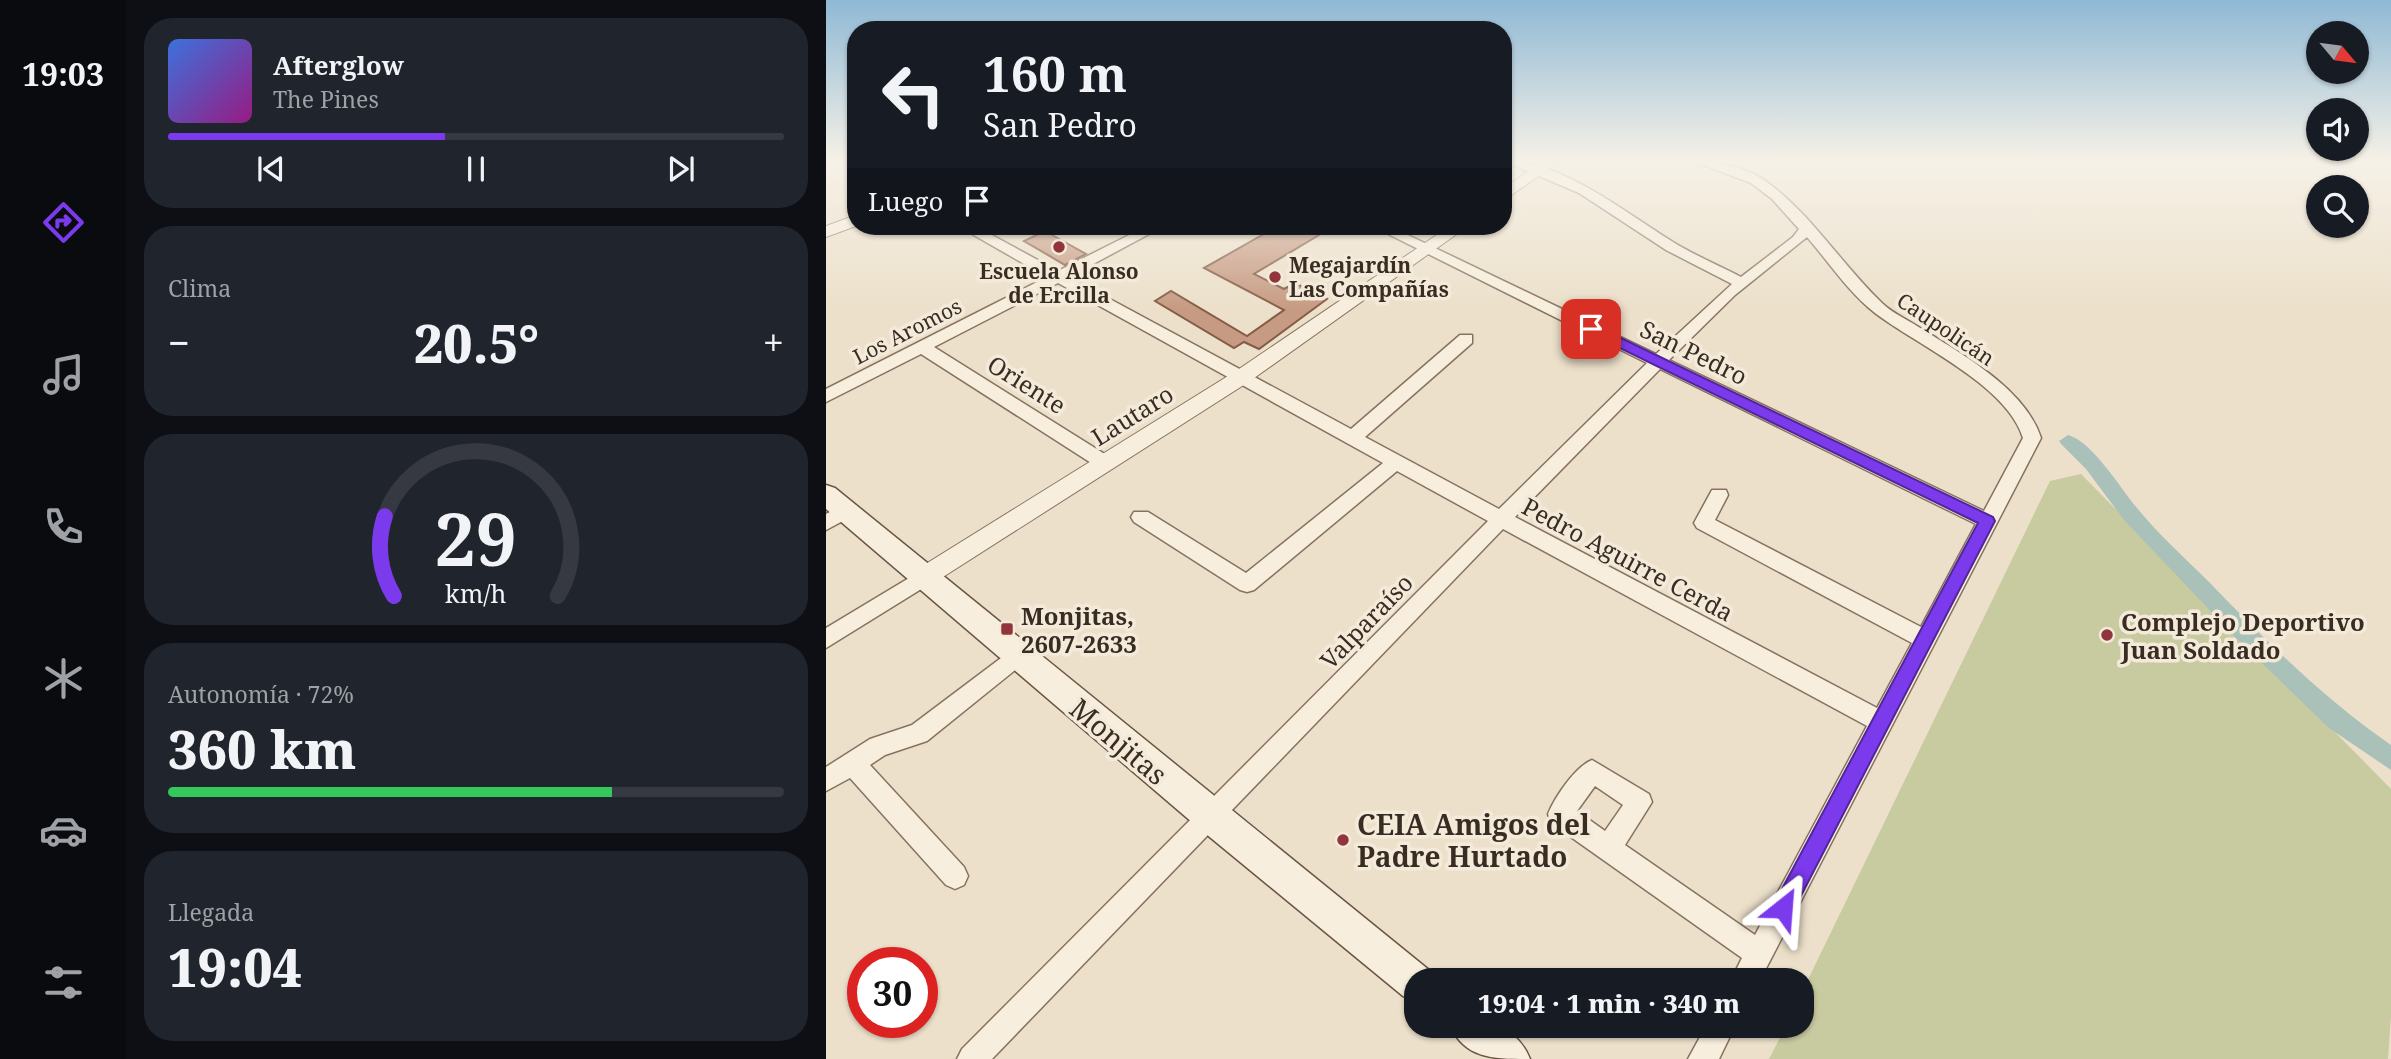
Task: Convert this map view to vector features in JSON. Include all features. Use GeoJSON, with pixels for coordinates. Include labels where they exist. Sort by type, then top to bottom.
{"type":"FeatureCollection","features":[{"type":"Feature","properties":{"kind":"main road","name":"Monjitas"},"geometry":{"type":"LineString","coordinates":[[832,510],[924,577],[1404,973]]}},
{"type":"Feature","properties":{"kind":"main road"},"geometry":{"type":"LineString","coordinates":[[1484,1038],[1510,1059]]}},
{"type":"Feature","properties":{"kind":"street"},"geometry":{"type":"LineString","coordinates":[[1617,210],[1671,247],[1742,283]]}},
{"type":"Feature","properties":{"kind":"street","name":"Caupolicán"},"geometry":{"type":"LineString","coordinates":[[1791,210],[1799,217],[1805,230],[1878,308],[1968,366],[2014,406],[2027,422],[2032,438],[1987,521]]}},
{"type":"Feature","properties":{"kind":"street"},"geometry":{"type":"LineString","coordinates":[[826,232],[847,224]]}},
{"type":"Feature","properties":{"kind":"street","name":"Valparaíso"},"geometry":{"type":"LineString","coordinates":[[972,1059],[1658,362],[1742,283],[1798,240],[1805,230]]}},
{"type":"Feature","properties":{"kind":"street","name":"Pedro Aguirre Cerda"},"geometry":{"type":"LineString","coordinates":[[981,235],[1501,519],[1882,722]]}},
{"type":"Feature","properties":{"kind":"street","name":"Los Aromos"},"geometry":{"type":"LineString","coordinates":[[826,396],[1140,235]]}},
{"type":"Feature","properties":{"kind":"street","name":"San Pedro"},"geometry":{"type":"LineString","coordinates":[[1397,235],[1987,521]]}},
{"type":"Feature","properties":{"kind":"street","name":"Lautaro"},"geometry":{"type":"LineString","coordinates":[[826,639],[1243,376],[1447,235]]}},
{"type":"Feature","properties":{"kind":"street"},"geometry":{"type":"LineString","coordinates":[[1353,437],[1466,339]]}},
{"type":"Feature","properties":{"kind":"street","name":"Oriente"},"geometry":{"type":"LineString","coordinates":[[922,347],[1105,463]]}},
{"type":"Feature","properties":{"kind":"street"},"geometry":{"type":"LineString","coordinates":[[1141,517],[1247,584],[1396,461]]}},
{"type":"Feature","properties":{"kind":"street"},"geometry":{"type":"LineString","coordinates":[[1719,495],[1704,523],[1925,639]]}},
{"type":"Feature","properties":{"kind":"street"},"geometry":{"type":"LineString","coordinates":[[1751,968],[1987,521]]}},
{"type":"Feature","properties":{"kind":"street"},"geometry":{"type":"LineString","coordinates":[[826,780],[850,762],[878,747],[919,733],[1017,655]]}},
{"type":"Feature","properties":{"kind":"street"},"geometry":{"type":"LineString","coordinates":[[850,762],[955,876]]}},
{"type":"Feature","properties":{"kind":"street"},"geometry":{"type":"LineString","coordinates":[[1608,848],[1759,954]]}},
{"type":"Feature","properties":{"kind":"street"},"geometry":{"type":"LineString","coordinates":[[1703,1059],[1714,1038]]}},
{"type":"Feature","properties":{"kind":"green space","name":"Complejo Deportivo Juan Soldado"},"geometry":{"type":"Polygon","coordinates":[[[2081,474],[2391,789],[2391,1016],[2388,1059],[1769,1059],[1780,1038],[1814,1038],[1814,968],[2050,481],[2081,474]]]}},
{"type":"Feature","properties":{"kind":"building"},"geometry":{"type":"Polygon","coordinates":[[[1037,235],[1052,235],[1086,254],[1065,265],[1024,241],[1037,235]]]}},
{"type":"Feature","properties":{"kind":"building"},"geometry":{"type":"Polygon","coordinates":[[[1262,235],[1319,235],[1254,274],[1284,289],[1295,283],[1327,299],[1259,349],[1244,342],[1234,348],[1155,301],[1171,291],[1247,336],[1284,310],[1204,268],[1262,235]]]}},
{"type":"Feature","properties":{"kind":"waterway"},"geometry":{"type":"LineString","coordinates":[[2068,441],[2092,464],[2131,515],[2245,634],[2337,721],[2391,759]]}},
{"type":"Feature","properties":{"kind":"place","name":"Escuela Alonso de Ercilla"},"geometry":{"type":"Point","coordinates":[1059,247]}},
{"type":"Feature","properties":{"kind":"place","name":"Megajardín Las Compañías"},"geometry":{"type":"Point","coordinates":[1275,277]}},
{"type":"Feature","properties":{"kind":"place","name":"Monjitas, 2607-2633"},"geometry":{"type":"Point","coordinates":[1007,629]}},
{"type":"Feature","properties":{"kind":"place","name":"Complejo Deportivo Juan Soldado"},"geometry":{"type":"Point","coordinates":[2107,635]}},
{"type":"Feature","properties":{"kind":"place","name":"CEIA Amigos del Padre Hurtado"},"geometry":{"type":"Point","coordinates":[1343,840]}},
{"type":"Feature","properties":{"kind":"route"},"geometry":{"type":"LineString","coordinates":[[1591,329],[1987,521],[1783,908]]}}]}
